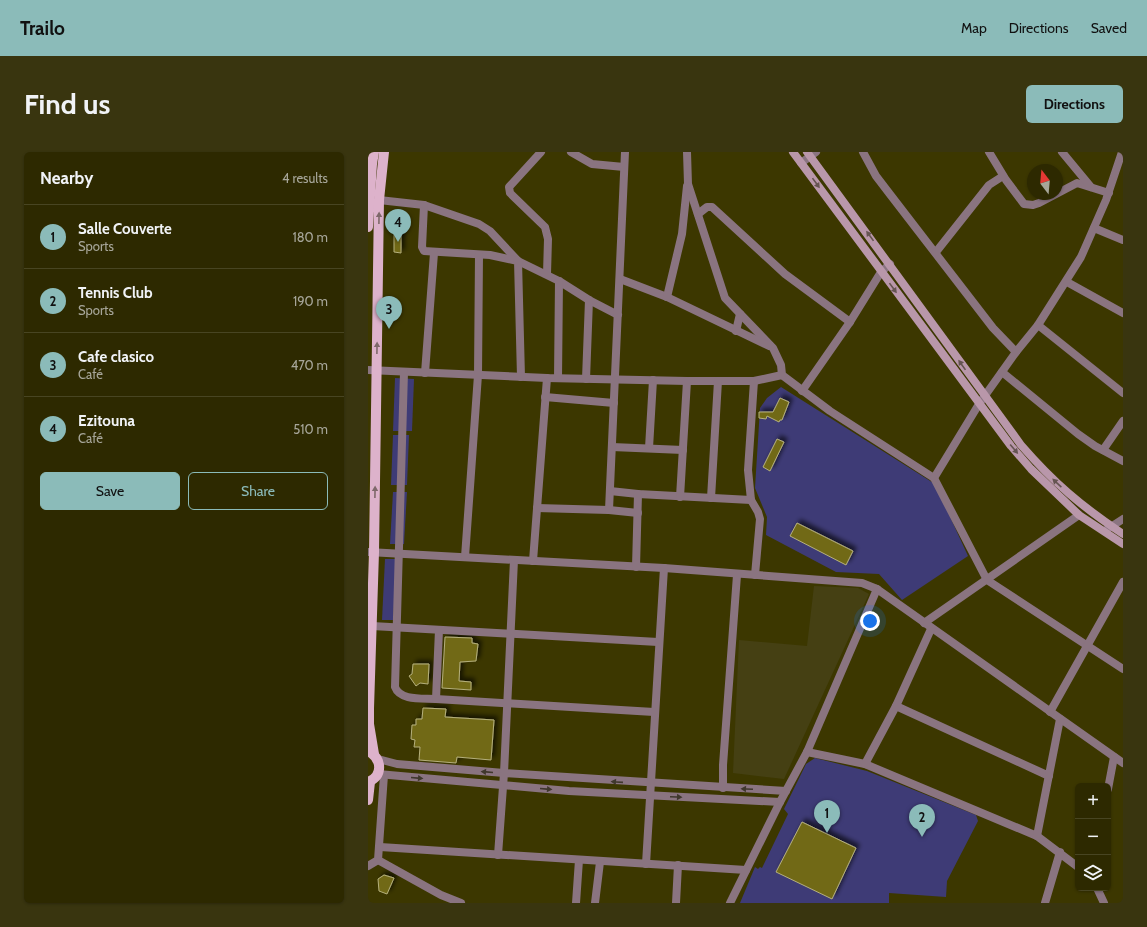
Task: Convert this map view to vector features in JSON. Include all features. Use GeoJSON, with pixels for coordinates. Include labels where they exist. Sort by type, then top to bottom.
{"type":"FeatureCollection","features":[{"type":"Feature","properties":{"kind":"main road"},"geometry":{"type":"LineString","coordinates":[[368,227],[374,159],[384,152]]}},
{"type":"Feature","properties":{"kind":"main road"},"geometry":{"type":"LineString","coordinates":[[368,800],[379,769],[373,755],[369,724],[372,626],[371,552],[373,371],[379,200],[374,159]]}},
{"type":"Feature","properties":{"kind":"street"},"geometry":{"type":"LineString","coordinates":[[541,152],[510,185],[509,190],[545,227],[548,239],[547,274]]}},
{"type":"Feature","properties":{"kind":"street"},"geometry":{"type":"LineString","coordinates":[[570,152],[592,164],[624,167]]}},
{"type":"Feature","properties":{"kind":"street"},"geometry":{"type":"LineString","coordinates":[[609,510],[625,152]]}},
{"type":"Feature","properties":{"kind":"street"},"geometry":{"type":"LineString","coordinates":[[667,297],[682,234],[688,184],[687,152]]}},
{"type":"Feature","properties":{"kind":"street"},"geometry":{"type":"LineString","coordinates":[[792,152],[979,404],[1031,469],[1079,515],[1123,544]]}},
{"type":"Feature","properties":{"kind":"street"},"geometry":{"type":"LineString","coordinates":[[863,152],[876,176],[993,328],[1016,352]]}},
{"type":"Feature","properties":{"kind":"street"},"geometry":{"type":"LineString","coordinates":[[989,152],[1003,176],[1021,201],[1029,205],[1054,196],[1075,184],[1109,193]]}},
{"type":"Feature","properties":{"kind":"street"},"geometry":{"type":"LineString","coordinates":[[1062,152],[1091,187]]}},
{"type":"Feature","properties":{"kind":"street"},"geometry":{"type":"LineString","coordinates":[[934,478],[984,396],[1038,325],[1067,282],[1081,257],[1109,193],[1122,152]]}},
{"type":"Feature","properties":{"kind":"street"},"geometry":{"type":"LineString","coordinates":[[801,163],[811,153],[984,396],[1021,445],[1049,476],[1086,509],[1123,534]]}},
{"type":"Feature","properties":{"kind":"street"},"geometry":{"type":"LineString","coordinates":[[936,252],[989,185],[1003,176]]}},
{"type":"Feature","properties":{"kind":"street"},"geometry":{"type":"LineString","coordinates":[[688,184],[724,298],[773,348],[781,365],[782,375],[802,391],[871,438],[934,478],[987,580],[1123,669]]}},
{"type":"Feature","properties":{"kind":"street"},"geometry":{"type":"LineString","coordinates":[[379,200],[424,205],[482,225],[518,261],[521,377]]}},
{"type":"Feature","properties":{"kind":"street"},"geometry":{"type":"LineString","coordinates":[[424,205],[422,249],[424,251],[434,253],[499,256],[518,261],[547,274],[588,300],[618,315]]}},
{"type":"Feature","properties":{"kind":"street"},"geometry":{"type":"LineString","coordinates":[[698,214],[707,207],[712,207],[785,274],[850,322]]}},
{"type":"Feature","properties":{"kind":"street"},"geometry":{"type":"LineString","coordinates":[[1094,228],[1123,240]]}},
{"type":"Feature","properties":{"kind":"street"},"geometry":{"type":"LineString","coordinates":[[425,373],[434,253]]}},
{"type":"Feature","properties":{"kind":"street"},"geometry":{"type":"LineString","coordinates":[[465,557],[478,375],[479,255]]}},
{"type":"Feature","properties":{"kind":"street"},"geometry":{"type":"LineString","coordinates":[[802,391],[850,322],[881,272],[890,264]]}},
{"type":"Feature","properties":{"kind":"street"},"geometry":{"type":"LineString","coordinates":[[620,279],[667,297],[773,348]]}},
{"type":"Feature","properties":{"kind":"street"},"geometry":{"type":"LineString","coordinates":[[558,378],[559,281]]}},
{"type":"Feature","properties":{"kind":"street"},"geometry":{"type":"LineString","coordinates":[[1067,282],[1123,313]]}},
{"type":"Feature","properties":{"kind":"street"},"geometry":{"type":"LineString","coordinates":[[586,379],[588,300]]}},
{"type":"Feature","properties":{"kind":"street"},"geometry":{"type":"LineString","coordinates":[[736,331],[740,314]]}},
{"type":"Feature","properties":{"kind":"street"},"geometry":{"type":"LineString","coordinates":[[1038,325],[1123,393]]}},
{"type":"Feature","properties":{"kind":"street"},"geometry":{"type":"LineString","coordinates":[[373,371],[547,378],[687,381],[754,381],[782,375]]}},
{"type":"Feature","properties":{"kind":"street"},"geometry":{"type":"LineString","coordinates":[[404,372],[395,687],[397,692],[402,696],[436,699],[654,712]]}},
{"type":"Feature","properties":{"kind":"street"},"geometry":{"type":"LineString","coordinates":[[1002,372],[1078,434],[1123,461]]}},
{"type":"Feature","properties":{"kind":"street"},"geometry":{"type":"LineString","coordinates":[[533,561],[547,378]]}},
{"type":"Feature","properties":{"kind":"street"},"geometry":{"type":"LineString","coordinates":[[649,448],[653,380]]}},
{"type":"Feature","properties":{"kind":"street"},"geometry":{"type":"LineString","coordinates":[[680,496],[687,381]]}},
{"type":"Feature","properties":{"kind":"street"},"geometry":{"type":"LineString","coordinates":[[711,498],[718,381]]}},
{"type":"Feature","properties":{"kind":"street"},"geometry":{"type":"LineString","coordinates":[[754,381],[748,470],[750,500],[760,518],[755,575]]}},
{"type":"Feature","properties":{"kind":"street"},"geometry":{"type":"LineString","coordinates":[[545,397],[614,403]]}},
{"type":"Feature","properties":{"kind":"street"},"geometry":{"type":"LineString","coordinates":[[1103,450],[1123,421]]}},
{"type":"Feature","properties":{"kind":"street"},"geometry":{"type":"LineString","coordinates":[[612,447],[683,450]]}},
{"type":"Feature","properties":{"kind":"street"},"geometry":{"type":"LineString","coordinates":[[610,491],[750,500]]}},
{"type":"Feature","properties":{"kind":"street"},"geometry":{"type":"LineString","coordinates":[[636,567],[638,494]]}},
{"type":"Feature","properties":{"kind":"street"},"geometry":{"type":"LineString","coordinates":[[537,508],[609,510],[638,513]]}},
{"type":"Feature","properties":{"kind":"street"},"geometry":{"type":"LineString","coordinates":[[865,764],[896,706],[928,626],[987,580],[1079,515]]}},
{"type":"Feature","properties":{"kind":"street"},"geometry":{"type":"LineString","coordinates":[[1104,531],[1123,519]]}},
{"type":"Feature","properties":{"kind":"street"},"geometry":{"type":"LineString","coordinates":[[371,552],[664,568],[737,575],[862,583],[877,589],[1123,763]]}},
{"type":"Feature","properties":{"kind":"street"},"geometry":{"type":"LineString","coordinates":[[498,855],[504,773],[506,703],[514,560]]}},
{"type":"Feature","properties":{"kind":"street"},"geometry":{"type":"LineString","coordinates":[[646,864],[652,796],[654,712],[664,568]]}},
{"type":"Feature","properties":{"kind":"street"},"geometry":{"type":"LineString","coordinates":[[723,788],[723,765],[737,575]]}},
{"type":"Feature","properties":{"kind":"street"},"geometry":{"type":"LineString","coordinates":[[1050,712],[1123,582]]}},
{"type":"Feature","properties":{"kind":"street"},"geometry":{"type":"LineString","coordinates":[[730,903],[780,802],[807,752],[877,589]]}},
{"type":"Feature","properties":{"kind":"street"},"geometry":{"type":"LineString","coordinates":[[372,626],[658,642]]}},
{"type":"Feature","properties":{"kind":"street"},"geometry":{"type":"LineString","coordinates":[[436,699],[439,630]]}},
{"type":"Feature","properties":{"kind":"street"},"geometry":{"type":"LineString","coordinates":[[896,706],[1049,776]]}},
{"type":"Feature","properties":{"kind":"street"},"geometry":{"type":"LineString","coordinates":[[1037,836],[1060,719]]}},
{"type":"Feature","properties":{"kind":"street"},"geometry":{"type":"LineString","coordinates":[[807,752],[865,764],[1037,836],[1075,864]]}},
{"type":"Feature","properties":{"kind":"street"},"geometry":{"type":"LineString","coordinates":[[373,755],[397,764],[652,784],[786,791]]}},
{"type":"Feature","properties":{"kind":"street"},"geometry":{"type":"LineString","coordinates":[[1109,783],[1114,757]]}},
{"type":"Feature","properties":{"kind":"street"},"geometry":{"type":"LineString","coordinates":[[378,860],[380,847],[375,778],[652,796],[780,802]]}},
{"type":"Feature","properties":{"kind":"street"},"geometry":{"type":"LineString","coordinates":[[380,847],[746,870]]}},
{"type":"Feature","properties":{"kind":"street"},"geometry":{"type":"LineString","coordinates":[[1045,903],[1060,852]]}},
{"type":"Feature","properties":{"kind":"street"},"geometry":{"type":"LineString","coordinates":[[368,866],[378,860]]}},
{"type":"Feature","properties":{"kind":"street"},"geometry":{"type":"LineString","coordinates":[[378,860],[461,903]]}},
{"type":"Feature","properties":{"kind":"street"},"geometry":{"type":"LineString","coordinates":[[576,903],[579,860]]}},
{"type":"Feature","properties":{"kind":"street"},"geometry":{"type":"LineString","coordinates":[[595,903],[600,862]]}},
{"type":"Feature","properties":{"kind":"street"},"geometry":{"type":"LineString","coordinates":[[676,903],[678,865]]}},
{"type":"Feature","properties":{"kind":"street"},"geometry":{"type":"LineString","coordinates":[[1098,891],[1104,903]]}},
{"type":"Feature","properties":{"kind":"shaded area"},"geometry":{"type":"Polygon","coordinates":[[[395,378],[414,379],[412,431],[393,431],[395,378]]]}},
{"type":"Feature","properties":{"kind":"shaded area"},"geometry":{"type":"Polygon","coordinates":[[[781,387],[935,484],[968,556],[902,600],[879,574],[836,572],[766,535],[767,517],[755,488],[760,408],[767,398],[781,387]]]}},
{"type":"Feature","properties":{"kind":"shaded area"},"geometry":{"type":"Polygon","coordinates":[[[393,435],[409,435],[407,485],[391,485],[393,435]]]}},
{"type":"Feature","properties":{"kind":"shaded area"},"geometry":{"type":"Polygon","coordinates":[[[393,492],[407,492],[404,544],[390,544],[393,492]]]}},
{"type":"Feature","properties":{"kind":"shaded area"},"geometry":{"type":"Polygon","coordinates":[[[385,559],[397,559],[393,620],[382,620],[385,559]]]}},
{"type":"Feature","properties":{"kind":"shaded area"},"geometry":{"type":"Polygon","coordinates":[[[814,586],[858,588],[869,594],[784,779],[733,773],[739,640],[807,646],[814,586]]]}},
{"type":"Feature","properties":{"kind":"shaded area"},"geometry":{"type":"Polygon","coordinates":[[[815,758],[867,771],[976,815],[978,821],[947,881],[946,897],[889,893],[889,903],[740,903],[755,867],[758,869],[760,867],[762,868],[788,814],[784,809],[806,764],[815,758]]]}},
{"type":"Feature","properties":{"kind":"building"},"geometry":{"type":"Polygon","coordinates":[[[394,232],[401,232],[401,253],[394,252],[394,232]]]}},
{"type":"Feature","properties":{"kind":"building"},"geometry":{"type":"Polygon","coordinates":[[[780,398],[789,402],[782,420],[779,422],[767,416],[766,419],[759,418],[759,412],[773,412],[780,398]]]}},
{"type":"Feature","properties":{"kind":"building"},"geometry":{"type":"Polygon","coordinates":[[[777,439],[784,442],[770,471],[763,467],[777,439]]]}},
{"type":"Feature","properties":{"kind":"building"},"geometry":{"type":"Polygon","coordinates":[[[797,523],[853,551],[846,565],[790,536],[797,523]]]}},
{"type":"Feature","properties":{"kind":"building"},"geometry":{"type":"Polygon","coordinates":[[[445,637],[472,638],[472,643],[478,644],[476,661],[460,662],[459,681],[471,682],[471,690],[442,688],[445,637]]]}},
{"type":"Feature","properties":{"kind":"building"},"geometry":{"type":"Polygon","coordinates":[[[413,664],[429,664],[428,684],[420,683],[416,686],[409,676],[412,674],[413,664]]]}},
{"type":"Feature","properties":{"kind":"building"},"geometry":{"type":"Polygon","coordinates":[[[423,708],[446,709],[445,717],[494,720],[491,760],[457,757],[456,763],[419,760],[420,747],[414,747],[415,740],[411,739],[412,725],[416,725],[416,719],[422,719],[423,708]]]}},
{"type":"Feature","properties":{"kind":"building"},"geometry":{"type":"Polygon","coordinates":[[[802,822],[856,848],[832,899],[776,872],[802,822]]]}},
{"type":"Feature","properties":{"kind":"building"},"geometry":{"type":"Polygon","coordinates":[[[384,875],[394,878],[387,894],[379,891],[378,879],[384,875]]]}},
{"type":"Feature","properties":{"kind":"place","name":"Ezitouna"},"geometry":{"type":"Point","coordinates":[398,242]}},
{"type":"Feature","properties":{"kind":"place","name":"Cafe clasico"},"geometry":{"type":"Point","coordinates":[389,329]}},
{"type":"Feature","properties":{"kind":"place","name":"Salle Couverte"},"geometry":{"type":"Point","coordinates":[827,833]}},
{"type":"Feature","properties":{"kind":"place","name":"Tennis Club"},"geometry":{"type":"Point","coordinates":[922,837]}}]}
